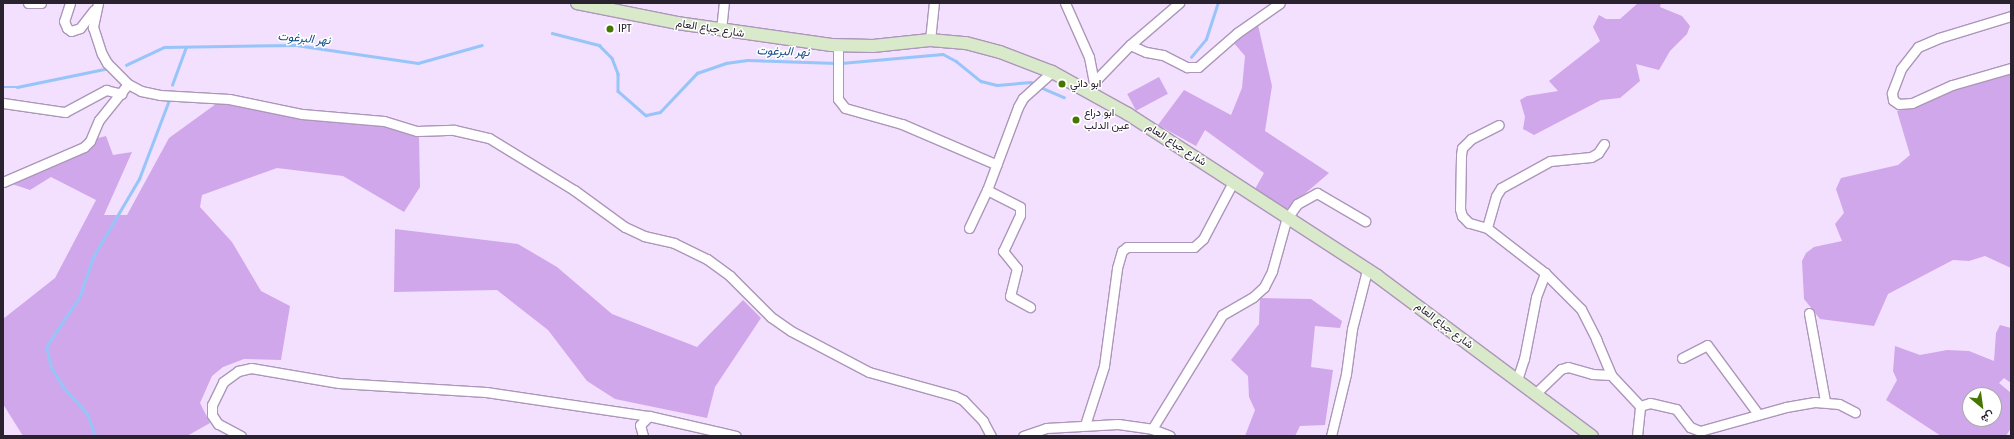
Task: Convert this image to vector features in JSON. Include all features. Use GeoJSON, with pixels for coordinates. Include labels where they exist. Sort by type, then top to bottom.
{"type":"FeatureCollection","features":[{"type":"Feature","properties":{"kind":"main road","name":"شارع جباع العام"},"geometry":{"type":"LineString","coordinates":[[577,3],[721,30],[838,45],[873,46],[930,40],[966,42],[1000,52],[1048,75],[1092,87],[1367,270],[1592,436]]}},
{"type":"Feature","properties":{"kind":"street"},"geometry":{"type":"LineString","coordinates":[[28,3],[41,3]]}},
{"type":"Feature","properties":{"kind":"street"},"geometry":{"type":"LineString","coordinates":[[70,3],[64,23],[71,31],[81,27],[97,4]]}},
{"type":"Feature","properties":{"kind":"street"},"geometry":{"type":"LineString","coordinates":[[721,30],[724,3]]}},
{"type":"Feature","properties":{"kind":"street"},"geometry":{"type":"LineString","coordinates":[[930,40],[934,3]]}},
{"type":"Feature","properties":{"kind":"street"},"geometry":{"type":"LineString","coordinates":[[1065,3],[1089,57],[1092,87]]}},
{"type":"Feature","properties":{"kind":"street"},"geometry":{"type":"LineString","coordinates":[[1092,87],[1130,45],[1179,3]]}},
{"type":"Feature","properties":{"kind":"street"},"geometry":{"type":"LineString","coordinates":[[1130,45],[1146,52],[1163,55],[1188,67],[1198,67],[1238,33],[1280,3]]}},
{"type":"Feature","properties":{"kind":"street"},"geometry":{"type":"LineString","coordinates":[[97,4],[93,27],[98,46],[107,63],[128,84],[141,91],[160,95],[224,98],[297,113],[384,121],[417,131],[454,130],[489,138],[574,190],[625,227],[644,236],[678,244],[708,259],[730,276],[770,318],[791,332],[870,372],[955,396],[963,400],[983,420],[991,436]]}},
{"type":"Feature","properties":{"kind":"street"},"geometry":{"type":"LineString","coordinates":[[2011,16],[1939,38],[1918,47],[1901,68],[1892,93],[1893,100],[1899,104],[1912,103],[1952,85],[2011,68]]}},
{"type":"Feature","properties":{"kind":"street"},"geometry":{"type":"LineString","coordinates":[[838,45],[838,99],[845,108],[902,124],[997,165]]}},
{"type":"Feature","properties":{"kind":"street"},"geometry":{"type":"LineString","coordinates":[[969,228],[987,190],[1018,107],[1030,91],[1048,75]]}},
{"type":"Feature","properties":{"kind":"street"},"geometry":{"type":"LineString","coordinates":[[3,182],[84,147],[90,141],[99,120],[122,94],[128,84]]}},
{"type":"Feature","properties":{"kind":"street"},"geometry":{"type":"LineString","coordinates":[[3,103],[65,112],[106,90],[122,94]]}},
{"type":"Feature","properties":{"kind":"street"},"geometry":{"type":"LineString","coordinates":[[1499,125],[1471,138],[1462,148],[1460,209],[1462,216],[1469,223],[1487,228],[1545,273],[1581,309],[1596,338],[1611,375],[1640,406],[1637,436]]}},
{"type":"Feature","properties":{"kind":"street"},"geometry":{"type":"LineString","coordinates":[[1487,228],[1496,196],[1501,188],[1550,161],[1591,157],[1598,153],[1604,144]]}},
{"type":"Feature","properties":{"kind":"street"},"geometry":{"type":"LineString","coordinates":[[1085,425],[1104,366],[1117,268],[1122,251],[1127,247],[1185,248],[1199,244],[1210,228],[1233,182]]}},
{"type":"Feature","properties":{"kind":"street"},"geometry":{"type":"LineString","coordinates":[[987,190],[1020,207],[1020,215],[1003,251],[1017,268],[1010,296],[1030,307]]}},
{"type":"Feature","properties":{"kind":"street"},"geometry":{"type":"LineString","coordinates":[[1152,429],[1222,315],[1264,287],[1272,271],[1287,217],[1297,204],[1317,193],[1365,221]]}},
{"type":"Feature","properties":{"kind":"street"},"geometry":{"type":"LineString","coordinates":[[1331,436],[1346,374],[1352,329],[1367,270]]}},
{"type":"Feature","properties":{"kind":"street"},"geometry":{"type":"LineString","coordinates":[[1517,380],[1524,359],[1536,297],[1545,273]]}},
{"type":"Feature","properties":{"kind":"street"},"geometry":{"type":"LineString","coordinates":[[1809,314],[1825,401]]}},
{"type":"Feature","properties":{"kind":"street"},"geometry":{"type":"LineString","coordinates":[[1682,358],[1707,345],[1758,414]]}},
{"type":"Feature","properties":{"kind":"street"},"geometry":{"type":"LineString","coordinates":[[1536,394],[1561,369],[1568,367],[1592,374],[1611,375]]}},
{"type":"Feature","properties":{"kind":"street"},"geometry":{"type":"LineString","coordinates":[[241,436],[218,424],[212,415],[212,405],[222,382],[238,371],[251,368],[339,383],[486,392],[610,412],[649,416],[736,436]]}},
{"type":"Feature","properties":{"kind":"street"},"geometry":{"type":"LineString","coordinates":[[1640,406],[1650,403],[1676,408],[1690,427],[1700,431],[1758,414],[1825,401],[1855,412]]}},
{"type":"Feature","properties":{"kind":"street"},"geometry":{"type":"LineString","coordinates":[[643,436],[640,425],[649,416]]}},
{"type":"Feature","properties":{"kind":"street"},"geometry":{"type":"LineString","coordinates":[[1023,436],[1046,428],[1118,424],[1152,429],[1170,436]]}},
{"type":"Feature","properties":{"kind":"street"},"geometry":{"type":"LineString","coordinates":[[1070,436],[1073,426]]}},
{"type":"Feature","properties":{"kind":"shaded area"},"geometry":{"type":"Polygon","coordinates":[[[1638,3],[1661,3],[1660,7],[1682,16],[1690,26],[1687,34],[1670,51],[1659,70],[1636,64],[1640,81],[1620,98],[1601,100],[1534,135],[1523,129],[1525,117],[1520,100],[1527,96],[1558,91],[1549,81],[1600,41],[1593,27],[1599,15],[1606,19],[1620,19],[1638,3]]]}},
{"type":"Feature","properties":{"kind":"shaded area"},"geometry":{"type":"Polygon","coordinates":[[[1258,25],[1272,86],[1265,131],[1329,173],[1286,210],[1255,189],[1264,173],[1205,130],[1196,146],[1158,125],[1184,90],[1231,115],[1242,88],[1245,56],[1233,42],[1258,25]]]}},
{"type":"Feature","properties":{"kind":"shaded area"},"geometry":{"type":"Polygon","coordinates":[[[2011,73],[2011,268],[1985,256],[1969,261],[1953,260],[1888,294],[1874,326],[1820,319],[1804,299],[1802,261],[1806,253],[1814,247],[1842,241],[1835,224],[1844,213],[1836,189],[1841,178],[1898,165],[1910,155],[1897,111],[1953,89],[2011,73]]]}},
{"type":"Feature","properties":{"kind":"shaded area"},"geometry":{"type":"Polygon","coordinates":[[[1159,77],[1168,94],[1136,111],[1127,94],[1159,77]]]}},
{"type":"Feature","properties":{"kind":"shaded area"},"geometry":{"type":"Polygon","coordinates":[[[220,101],[293,117],[388,125],[419,136],[420,187],[404,212],[343,176],[277,168],[202,195],[200,207],[232,242],[261,291],[290,306],[281,360],[244,359],[223,367],[212,376],[200,403],[210,423],[187,436],[23,436],[3,404],[3,319],[55,278],[96,200],[51,177],[30,190],[12,184],[82,151],[94,139],[106,136],[113,155],[132,152],[104,215],[127,215],[169,138],[220,101]]]}},
{"type":"Feature","properties":{"kind":"shaded area"},"geometry":{"type":"Polygon","coordinates":[[[395,229],[518,244],[557,267],[612,314],[697,347],[743,300],[761,318],[715,387],[707,418],[615,399],[587,381],[548,330],[497,290],[394,292],[395,229]]]}},
{"type":"Feature","properties":{"kind":"shaded area"},"geometry":{"type":"Polygon","coordinates":[[[1260,298],[1311,299],[1342,321],[1340,328],[1315,326],[1311,367],[1333,370],[1325,425],[1300,426],[1295,436],[1245,436],[1255,410],[1249,397],[1248,376],[1231,360],[1259,324],[1260,298]]]}},
{"type":"Feature","properties":{"kind":"shaded area"},"geometry":{"type":"Polygon","coordinates":[[[2000,325],[2011,328],[2011,383],[2004,378],[1999,383],[2011,393],[2011,428],[2006,436],[1941,436],[1886,400],[1897,380],[1893,371],[1895,346],[1920,355],[1947,350],[1969,351],[1994,361],[1996,333],[2000,325]]]}},
{"type":"Feature","properties":{"kind":"waterway","name":"نهر البرغوت"},"geometry":{"type":"LineString","coordinates":[[1191,57],[1206,39],[1218,3]]}},
{"type":"Feature","properties":{"kind":"waterway","name":"نهر البرغوت"},"geometry":{"type":"LineString","coordinates":[[552,33],[599,45],[612,58],[618,74],[618,91],[646,115],[660,112],[697,73],[726,63],[747,60],[836,63]]}},
{"type":"Feature","properties":{"kind":"waterway","name":"نهر البرغوت"},"geometry":{"type":"LineString","coordinates":[[126,65],[164,47],[296,45],[418,63],[482,45]]}},
{"type":"Feature","properties":{"kind":"waterway"},"geometry":{"type":"LineString","coordinates":[[172,85],[186,47]]}},
{"type":"Feature","properties":{"kind":"waterway","name":"نهر البرغوت"},"geometry":{"type":"LineString","coordinates":[[841,63],[943,54],[956,61],[981,81],[997,85],[1031,82],[1035,84]]}},
{"type":"Feature","properties":{"kind":"waterway","name":"نهر البرغوت"},"geometry":{"type":"LineString","coordinates":[[3,87],[17,87],[105,69]]}},
{"type":"Feature","properties":{"kind":"waterway","name":"نهر البرغوت"},"geometry":{"type":"LineString","coordinates":[[1040,87],[1064,97]]}},
{"type":"Feature","properties":{"kind":"waterway"},"geometry":{"type":"LineString","coordinates":[[95,436],[87,414],[63,387],[51,368],[46,347],[80,296],[93,257],[139,179],[169,100]]}},
{"type":"Feature","properties":{"kind":"waterway","name":"نهر البرغوت"},"geometry":{"type":"LineString","coordinates":[[1103,116],[1109,115]]}},
{"type":"Feature","properties":{"kind":"place","name":"IPT"},"geometry":{"type":"Point","coordinates":[610,29]}},
{"type":"Feature","properties":{"kind":"place","name":"ابو داني"},"geometry":{"type":"Point","coordinates":[1062,84]}},
{"type":"Feature","properties":{"kind":"place","name":"ابو دراع عين الدلب"},"geometry":{"type":"Point","coordinates":[1076,120]}}]}
